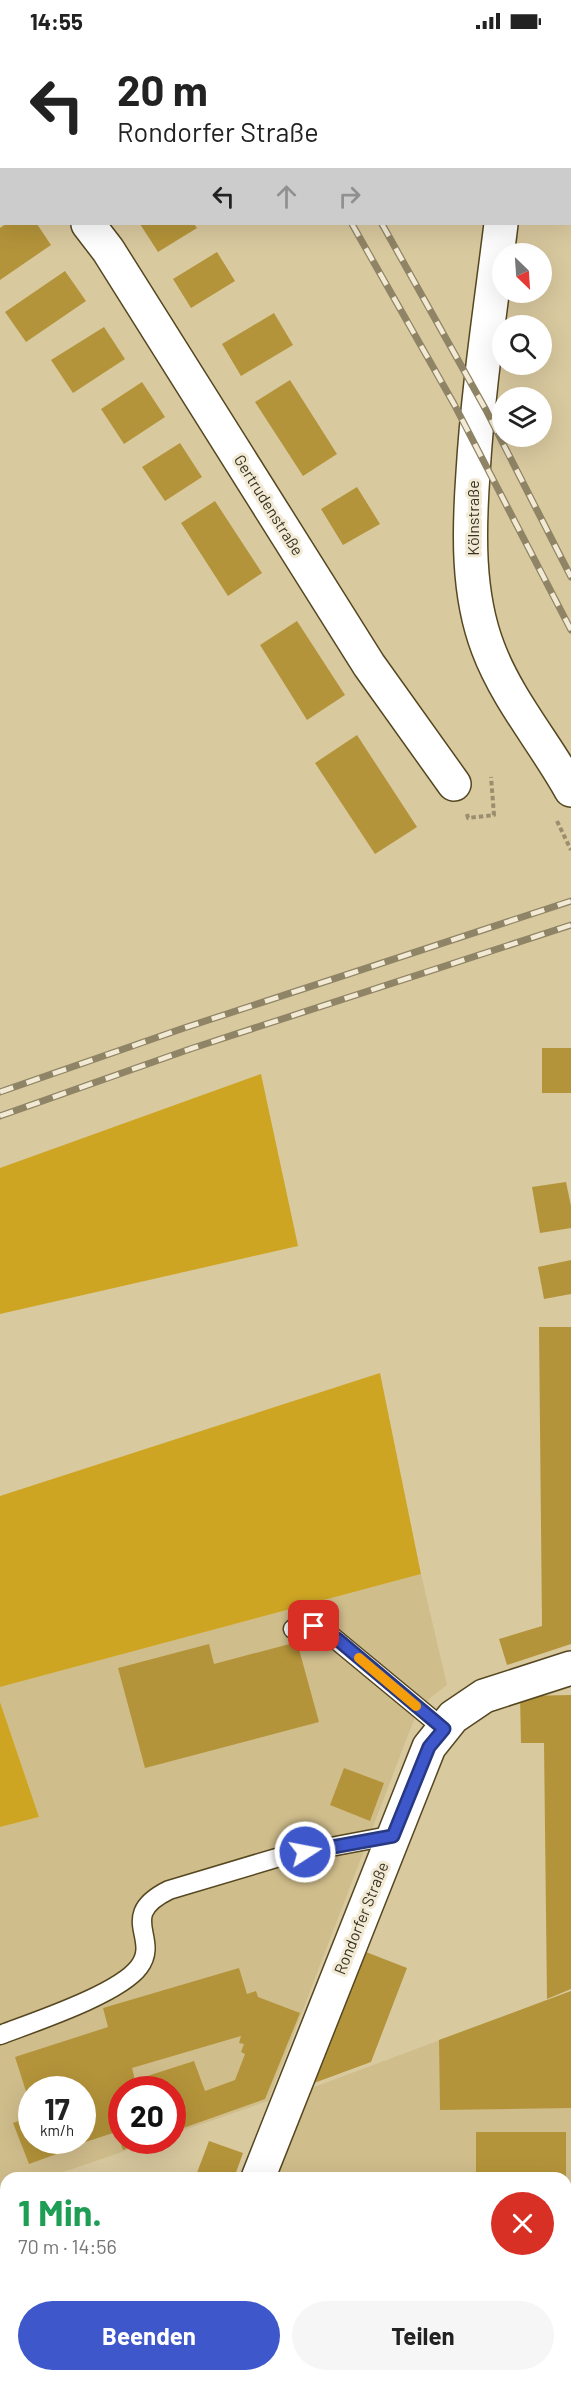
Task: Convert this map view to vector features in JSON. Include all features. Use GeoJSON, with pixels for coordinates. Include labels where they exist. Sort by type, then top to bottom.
{"type":"FeatureCollection","features":[{"type":"Feature","properties":{"kind":"street","name":"Gertrudenstraße"},"geometry":{"type":"LineString","coordinates":[[89,225],[108,250],[369,665],[454,784]]}},
{"type":"Feature","properties":{"kind":"street","name":"Kölnstraße"},"geometry":{"type":"LineString","coordinates":[[501,225],[476,421],[470,525],[475,597],[488,649],[512,695],[571,790]]}},
{"type":"Feature","properties":{"kind":"street","name":"Rondorfer Straße"},"geometry":{"type":"LineString","coordinates":[[260,2172],[429,1747],[453,1717],[484,1696],[571,1668]]}},
{"type":"Feature","properties":{"kind":"lane"},"geometry":{"type":"LineString","coordinates":[[293,1629],[314,1626],[323,1629],[444,1729]]}},
{"type":"Feature","properties":{"kind":"lane"},"geometry":{"type":"LineString","coordinates":[[0,2036],[85,2001],[130,1977],[141,1964],[145,1952],[141,1919],[145,1905],[153,1898],[169,1890],[283,1856],[393,1836]]}},
{"type":"Feature","properties":{"kind":"path"},"geometry":{"type":"LineString","coordinates":[[468,818],[494,815],[491,777]]}},
{"type":"Feature","properties":{"kind":"shaded area"},"geometry":{"type":"Polygon","coordinates":[[[261,1074],[298,1246],[0,1314],[0,1168],[261,1074]]]}},
{"type":"Feature","properties":{"kind":"shaded area"},"geometry":{"type":"Polygon","coordinates":[[[380,1373],[421,1574],[0,1687],[0,1496],[380,1373]]]}},
{"type":"Feature","properties":{"kind":"shaded area"},"geometry":{"type":"Polygon","coordinates":[[[421,1574],[447,1685],[430,1698],[415,1717],[268,2101],[186,2129],[186,2076],[108,2076],[108,2154],[116,2154],[64,2172],[0,2172],[0,1827],[39,1817],[0,1702],[0,1687],[421,1574]]]}},
{"type":"Feature","properties":{"kind":"shaded area"},"geometry":{"type":"Polygon","coordinates":[[[0,1702],[39,1817],[0,1827],[0,1702]]]}},
{"type":"Feature","properties":{"kind":"shaded area"},"geometry":{"type":"Polygon","coordinates":[[[571,1991],[571,2172],[267,2172],[293,2095],[571,1991]]]}},
{"type":"Feature","properties":{"kind":"building"},"geometry":{"type":"Polygon","coordinates":[[[4,225],[38,225],[51,245],[0,280],[0,228],[4,225]]]}},
{"type":"Feature","properties":{"kind":"building"},"geometry":{"type":"Polygon","coordinates":[[[141,225],[195,225],[197,228],[158,252],[141,225]]]}},
{"type":"Feature","properties":{"kind":"building"},"geometry":{"type":"Polygon","coordinates":[[[217,252],[235,281],[191,308],[173,279],[217,252]]]}},
{"type":"Feature","properties":{"kind":"building"},"geometry":{"type":"Polygon","coordinates":[[[65,271],[86,301],[26,342],[5,312],[65,271]]]}},
{"type":"Feature","properties":{"kind":"building"},"geometry":{"type":"Polygon","coordinates":[[[274,313],[293,345],[241,376],[222,344],[274,313]]]}},
{"type":"Feature","properties":{"kind":"building"},"geometry":{"type":"Polygon","coordinates":[[[104,327],[125,359],[73,393],[51,360],[104,327]]]}},
{"type":"Feature","properties":{"kind":"building"},"geometry":{"type":"Polygon","coordinates":[[[290,380],[337,454],[303,476],[255,402],[290,380]]]}},
{"type":"Feature","properties":{"kind":"building"},"geometry":{"type":"Polygon","coordinates":[[[142,382],[165,417],[124,444],[101,409],[142,382]]]}},
{"type":"Feature","properties":{"kind":"building"},"geometry":{"type":"Polygon","coordinates":[[[180,443],[202,477],[165,501],[142,467],[180,443]]]}},
{"type":"Feature","properties":{"kind":"building"},"geometry":{"type":"Polygon","coordinates":[[[357,487],[380,524],[343,545],[321,509],[357,487]]]}},
{"type":"Feature","properties":{"kind":"building"},"geometry":{"type":"Polygon","coordinates":[[[215,501],[262,573],[228,596],[181,523],[215,501]]]}},
{"type":"Feature","properties":{"kind":"building"},"geometry":{"type":"Polygon","coordinates":[[[297,621],[345,695],[307,720],[260,645],[297,621]]]}},
{"type":"Feature","properties":{"kind":"building"},"geometry":{"type":"Polygon","coordinates":[[[357,735],[417,827],[375,854],[315,763],[357,735]]]}},
{"type":"Feature","properties":{"kind":"building"},"geometry":{"type":"Polygon","coordinates":[[[542,1048],[571,1048],[571,1093],[542,1093],[542,1048]]]}},
{"type":"Feature","properties":{"kind":"building"},"geometry":{"type":"Polygon","coordinates":[[[566,1182],[571,1206],[571,1228],[540,1233],[532,1187],[566,1182]]]}},
{"type":"Feature","properties":{"kind":"building"},"geometry":{"type":"Polygon","coordinates":[[[571,1260],[571,1294],[544,1299],[538,1267],[571,1260]]]}},
{"type":"Feature","properties":{"kind":"building"},"geometry":{"type":"Polygon","coordinates":[[[539,1327],[571,1327],[571,1644],[507,1665],[499,1639],[542,1626],[539,1327]]]}},
{"type":"Feature","properties":{"kind":"building"},"geometry":{"type":"Polygon","coordinates":[[[297,1642],[319,1722],[145,1768],[118,1668],[209,1644],[214,1664],[297,1642]]]}},
{"type":"Feature","properties":{"kind":"building"},"geometry":{"type":"Polygon","coordinates":[[[571,1695],[571,1989],[547,1999],[544,1743],[521,1743],[520,1696],[571,1695]]]}},
{"type":"Feature","properties":{"kind":"building"},"geometry":{"type":"Polygon","coordinates":[[[344,1768],[384,1783],[370,1821],[330,1805],[344,1768]]]}},
{"type":"Feature","properties":{"kind":"building"},"geometry":{"type":"Polygon","coordinates":[[[366,1952],[407,1968],[371,2062],[314,2083],[366,1952]]]}},
{"type":"Feature","properties":{"kind":"building"},"geometry":{"type":"Polygon","coordinates":[[[239,1968],[247,1994],[256,1991],[258,1997],[300,2013],[265,2099],[186,2127],[186,2076],[147,2076],[194,2061],[205,2091],[235,2080],[245,2054],[241,2052],[244,2044],[239,2043],[241,2036],[132,2068],[134,2076],[108,2076],[108,2135],[96,2139],[96,2076],[21,2076],[15,2057],[108,2027],[103,2008],[239,1968]]]}},
{"type":"Feature","properties":{"kind":"building"},"geometry":{"type":"Polygon","coordinates":[[[571,1991],[571,2108],[440,2110],[439,2040],[571,1991]]]}},
{"type":"Feature","properties":{"kind":"building"},"geometry":{"type":"Polygon","coordinates":[[[18,2121],[18,2136],[13,2123],[18,2121]]]}},
{"type":"Feature","properties":{"kind":"building"},"geometry":{"type":"Polygon","coordinates":[[[476,2132],[566,2132],[566,2172],[476,2172],[476,2132]]]}},
{"type":"Feature","properties":{"kind":"building"},"geometry":{"type":"Polygon","coordinates":[[[209,2141],[243,2153],[236,2172],[197,2172],[209,2141]]]}},
{"type":"Feature","properties":{"kind":"building"},"geometry":{"type":"Polygon","coordinates":[[[25,2154],[56,2154],[29,2164],[25,2154]]]}},
{"type":"Feature","properties":{"kind":"railway"},"geometry":{"type":"LineString","coordinates":[[353,225],[454,404],[571,630]]}},
{"type":"Feature","properties":{"kind":"railway"},"geometry":{"type":"LineString","coordinates":[[383,225],[486,410],[571,577]]}},
{"type":"Feature","properties":{"kind":"railway"},"geometry":{"type":"LineString","coordinates":[[0,1092],[184,1028],[571,901]]}},
{"type":"Feature","properties":{"kind":"railway"},"geometry":{"type":"LineString","coordinates":[[0,1116],[190,1049],[571,925]]}},
{"type":"Feature","properties":{"kind":"slow traffic"},"geometry":{"type":"LineString","coordinates":[[359,1658],[416,1706]]}},
{"type":"Feature","properties":{"kind":"route"},"geometry":{"type":"LineString","coordinates":[[305,1852],[393,1836],[429,1747],[444,1729],[337,1639],[323,1629],[314,1626]]}}]}
